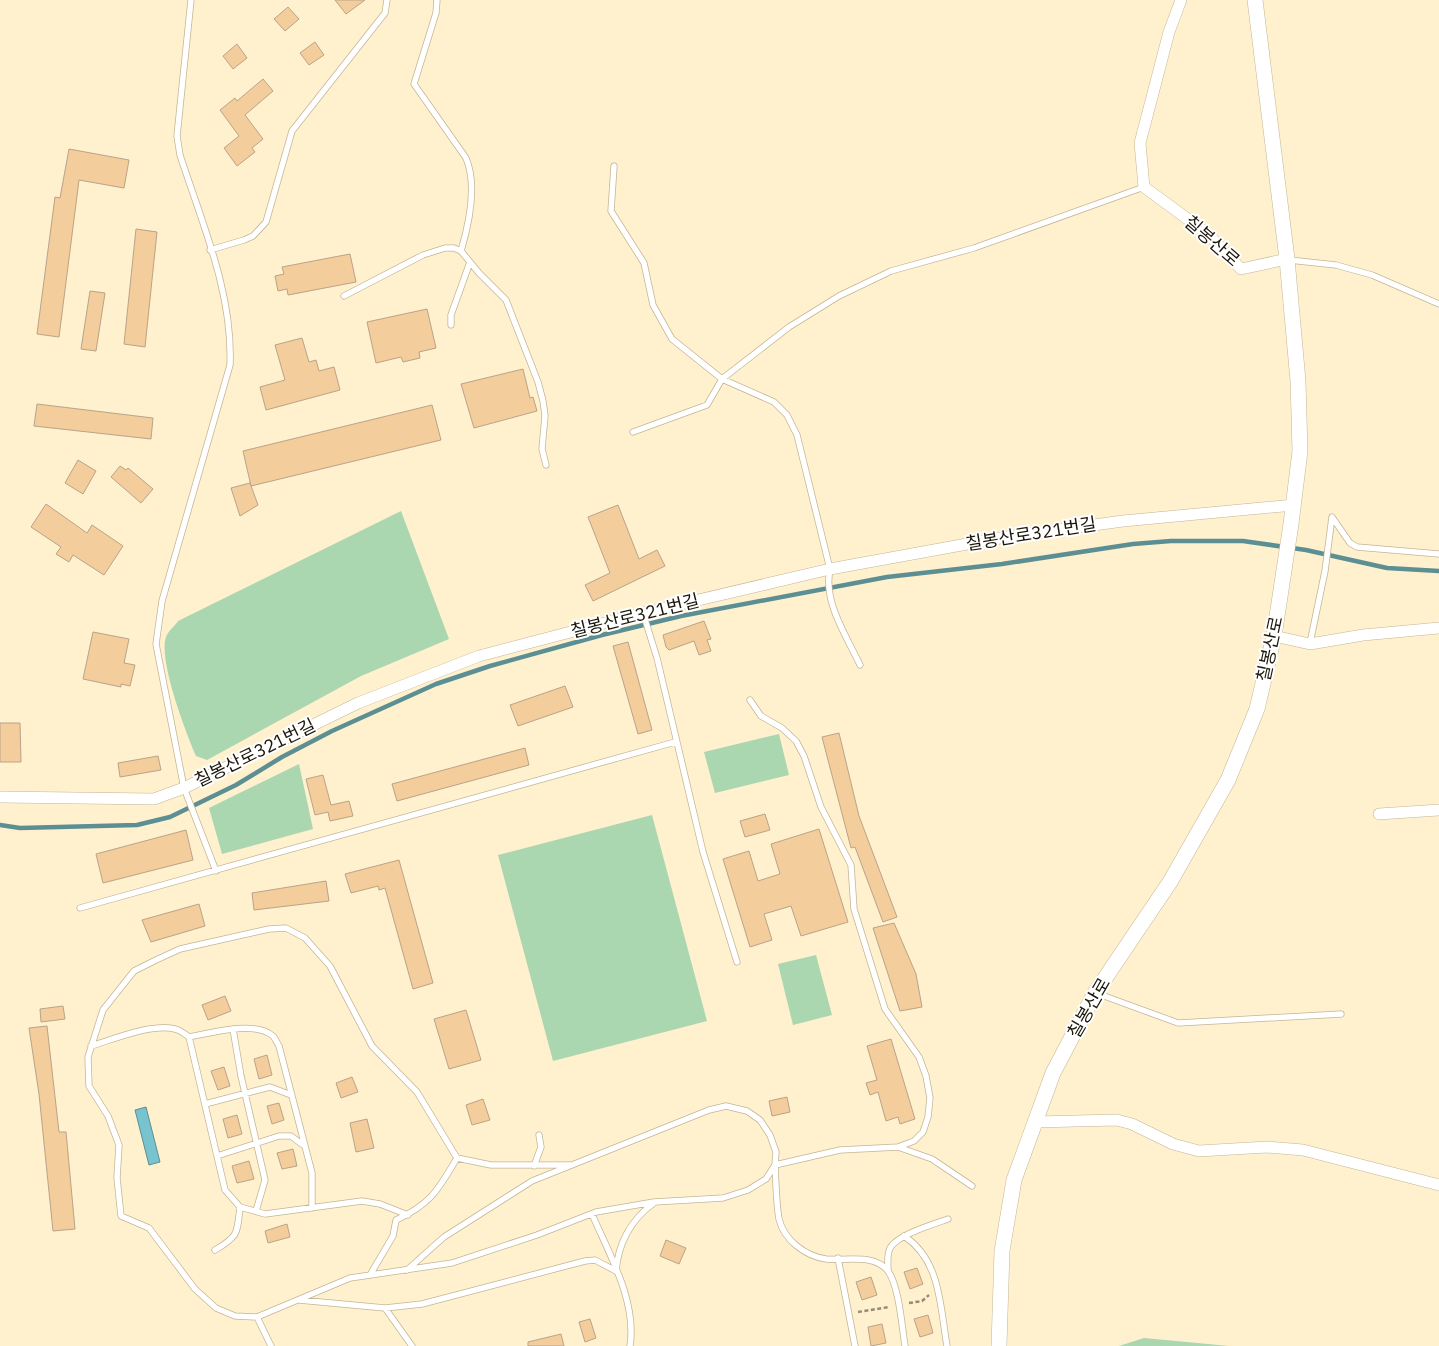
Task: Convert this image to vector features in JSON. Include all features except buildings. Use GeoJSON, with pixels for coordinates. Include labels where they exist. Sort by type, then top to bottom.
{"type":"FeatureCollection","features":[{"type":"Feature","properties":{"kind":"street"},"geometry":{"type":"LineString","coordinates":[[1144,187],[1140,143],[1169,32],[1181,0]]}},
{"type":"Feature","properties":{"kind":"street"},"geometry":{"type":"LineString","coordinates":[[1254,0],[1287,259]]}},
{"type":"Feature","properties":{"kind":"street","name":"칠봉산로"},"geometry":{"type":"LineString","coordinates":[[999,1346],[1002,1251],[1014,1180],[1053,1073],[1095,993],[1170,882],[1228,780],[1257,709],[1274,636],[1292,524],[1300,451],[1298,380],[1287,259],[1241,269],[1208,234],[1144,187]]}},
{"type":"Feature","properties":{"kind":"street","name":"칠봉산로321번길"},"geometry":{"type":"LineString","coordinates":[[0,796],[154,799],[184,788],[358,703],[479,656],[643,613],[1000,538],[1123,521],[1294,505]]}},
{"type":"Feature","properties":{"kind":"street"},"geometry":{"type":"LineString","coordinates":[[1274,636],[1310,644],[1363,635],[1439,628]]}},
{"type":"Feature","properties":{"kind":"street"},"geometry":{"type":"LineString","coordinates":[[1380,814],[1439,810]]}},
{"type":"Feature","properties":{"kind":"street"},"geometry":{"type":"LineString","coordinates":[[1035,1122],[1117,1120],[1132,1124],[1173,1144],[1199,1151],[1268,1147],[1303,1150],[1439,1185]]}},
{"type":"Feature","properties":{"kind":"lane"},"geometry":{"type":"LineString","coordinates":[[191,0],[177,136],[180,155],[224,294],[229,322],[230,365],[162,601],[156,644],[184,788],[216,871]]}},
{"type":"Feature","properties":{"kind":"lane"},"geometry":{"type":"LineString","coordinates":[[210,250],[253,236],[266,222],[292,131],[385,13],[387,0]]}},
{"type":"Feature","properties":{"kind":"lane"},"geometry":{"type":"LineString","coordinates":[[437,0],[436,12],[414,84],[466,158],[471,170],[470,202],[461,251]]}},
{"type":"Feature","properties":{"kind":"lane"},"geometry":{"type":"LineString","coordinates":[[614,166],[611,212],[644,263],[653,305],[672,339],[722,379],[774,402],[787,415],[797,435],[807,469],[829,574],[829,598],[860,664]]}},
{"type":"Feature","properties":{"kind":"lane"},"geometry":{"type":"LineString","coordinates":[[633,432],[707,405],[722,379],[789,327],[839,296],[891,271],[974,248],[1144,187]]}},
{"type":"Feature","properties":{"kind":"lane"},"geometry":{"type":"LineString","coordinates":[[344,296],[423,255],[445,248],[454,248],[461,251],[506,300],[538,382],[545,416],[542,449],[546,465]]}},
{"type":"Feature","properties":{"kind":"lane"},"geometry":{"type":"LineString","coordinates":[[1287,259],[1336,265],[1372,275],[1439,304]]}},
{"type":"Feature","properties":{"kind":"lane"},"geometry":{"type":"LineString","coordinates":[[452,325],[451,315],[470,262]]}},
{"type":"Feature","properties":{"kind":"lane"},"geometry":{"type":"LineString","coordinates":[[1310,644],[1325,572],[1332,517],[1350,543],[1357,547],[1439,554]]}},
{"type":"Feature","properties":{"kind":"lane"},"geometry":{"type":"LineString","coordinates":[[643,613],[651,636],[703,852],[736,962]]}},
{"type":"Feature","properties":{"kind":"lane"},"geometry":{"type":"LineString","coordinates":[[572,1165],[491,1165],[457,1158],[417,1092],[372,1046],[330,966],[305,938],[286,928],[270,929],[180,949],[134,971],[103,1010],[88,1057],[89,1086],[108,1116],[119,1145],[117,1178],[121,1216],[149,1228],[195,1289],[216,1308],[235,1316],[257,1317],[350,1278],[452,1263],[537,1236],[592,1214],[654,1202],[723,1198],[748,1190],[766,1180],[774,1165],[840,1150],[898,1147],[914,1141],[923,1132],[928,1117],[930,1098],[926,1076],[908,1040],[884,1009],[854,909],[851,865],[821,807],[804,756],[796,742],[782,728],[761,716],[750,700]]}},
{"type":"Feature","properties":{"kind":"lane"},"geometry":{"type":"LineString","coordinates":[[80,908],[675,742]]}},
{"type":"Feature","properties":{"kind":"lane"},"geometry":{"type":"LineString","coordinates":[[1095,993],[1178,1023],[1341,1014]]}},
{"type":"Feature","properties":{"kind":"lane"},"geometry":{"type":"LineString","coordinates":[[91,1046],[157,1028],[176,1029],[189,1037],[233,1029],[260,1030],[273,1036],[279,1046],[312,1173],[312,1208]]}},
{"type":"Feature","properties":{"kind":"lane"},"geometry":{"type":"LineString","coordinates":[[233,1029],[245,1094],[265,1180],[256,1211]]}},
{"type":"Feature","properties":{"kind":"lane"},"geometry":{"type":"LineString","coordinates":[[189,1037],[225,1190],[240,1207],[265,1214],[362,1201],[380,1204],[408,1215]]}},
{"type":"Feature","properties":{"kind":"lane"},"geometry":{"type":"LineString","coordinates":[[204,1104],[270,1088],[291,1095]]}},
{"type":"Feature","properties":{"kind":"lane"},"geometry":{"type":"LineString","coordinates":[[407,1270],[444,1237],[532,1181],[709,1110],[726,1106],[747,1111],[760,1120],[770,1135],[776,1152],[774,1165],[779,1219],[785,1233],[793,1243],[806,1252],[826,1259],[863,1259],[877,1264],[888,1271]]}},
{"type":"Feature","properties":{"kind":"lane"},"geometry":{"type":"LineString","coordinates":[[534,1166],[541,1147],[539,1134]]}},
{"type":"Feature","properties":{"kind":"lane"},"geometry":{"type":"LineString","coordinates":[[217,1156],[279,1136],[291,1136],[305,1147]]}},
{"type":"Feature","properties":{"kind":"lane"},"geometry":{"type":"LineString","coordinates":[[898,1147],[932,1159],[972,1186]]}},
{"type":"Feature","properties":{"kind":"lane"},"geometry":{"type":"LineString","coordinates":[[370,1276],[393,1236],[396,1220],[417,1211],[438,1190],[457,1158]]}},
{"type":"Feature","properties":{"kind":"lane"},"geometry":{"type":"LineString","coordinates":[[616,1271],[622,1241],[644,1209],[654,1202]]}},
{"type":"Feature","properties":{"kind":"lane"},"geometry":{"type":"LineString","coordinates":[[215,1250],[233,1240],[237,1231],[240,1207]]}},
{"type":"Feature","properties":{"kind":"lane"},"geometry":{"type":"LineString","coordinates":[[592,1214],[616,1271],[630,1321],[630,1346]]}},
{"type":"Feature","properties":{"kind":"lane"},"geometry":{"type":"LineString","coordinates":[[905,1346],[894,1285],[888,1271],[889,1250],[893,1243],[904,1236],[948,1219]]}},
{"type":"Feature","properties":{"kind":"lane"},"geometry":{"type":"LineString","coordinates":[[904,1236],[914,1242],[927,1258],[935,1277],[947,1346]]}},
{"type":"Feature","properties":{"kind":"lane"},"geometry":{"type":"LineString","coordinates":[[838,1258],[855,1346]]}},
{"type":"Feature","properties":{"kind":"lane"},"geometry":{"type":"LineString","coordinates":[[298,1300],[385,1308],[422,1304],[585,1261],[595,1260],[616,1271]]}},
{"type":"Feature","properties":{"kind":"lane"},"geometry":{"type":"LineString","coordinates":[[385,1308],[412,1346]]}},
{"type":"Feature","properties":{"kind":"lane"},"geometry":{"type":"LineString","coordinates":[[257,1317],[271,1346]]}},
{"type":"Feature","properties":{"kind":"green space"},"geometry":{"type":"Polygon","coordinates":[[[401,511],[449,639],[361,676],[207,760],[196,756],[174,696],[166,662],[166,637],[178,621],[401,511]]]}},
{"type":"Feature","properties":{"kind":"green space"},"geometry":{"type":"Polygon","coordinates":[[[779,734],[789,775],[715,793],[704,752],[779,734]]]}},
{"type":"Feature","properties":{"kind":"green space"},"geometry":{"type":"Polygon","coordinates":[[[299,764],[313,829],[222,854],[209,808],[299,764]]]}},
{"type":"Feature","properties":{"kind":"green space"},"geometry":{"type":"Polygon","coordinates":[[[652,815],[707,1021],[553,1061],[498,855],[652,815]]]}},
{"type":"Feature","properties":{"kind":"green space"},"geometry":{"type":"Polygon","coordinates":[[[816,955],[832,1015],[793,1025],[778,964],[816,955]]]}},
{"type":"Feature","properties":{"kind":"green space"},"geometry":{"type":"Polygon","coordinates":[[[1144,1338],[1229,1346],[1119,1346],[1144,1338]]]}},
{"type":"Feature","properties":{"kind":"water"},"geometry":{"type":"Polygon","coordinates":[[[146,1107],[160,1162],[149,1165],[135,1110],[146,1107]]]}},
{"type":"Feature","properties":{"kind":"waterway"},"geometry":{"type":"LineString","coordinates":[[0,825],[20,828],[137,825],[170,817],[236,785],[282,757],[332,731],[436,684],[490,666],[602,635],[681,616],[887,577],[1002,564],[1133,544],[1171,541],[1243,541],[1306,550],[1387,568],[1439,571]]}}]}
